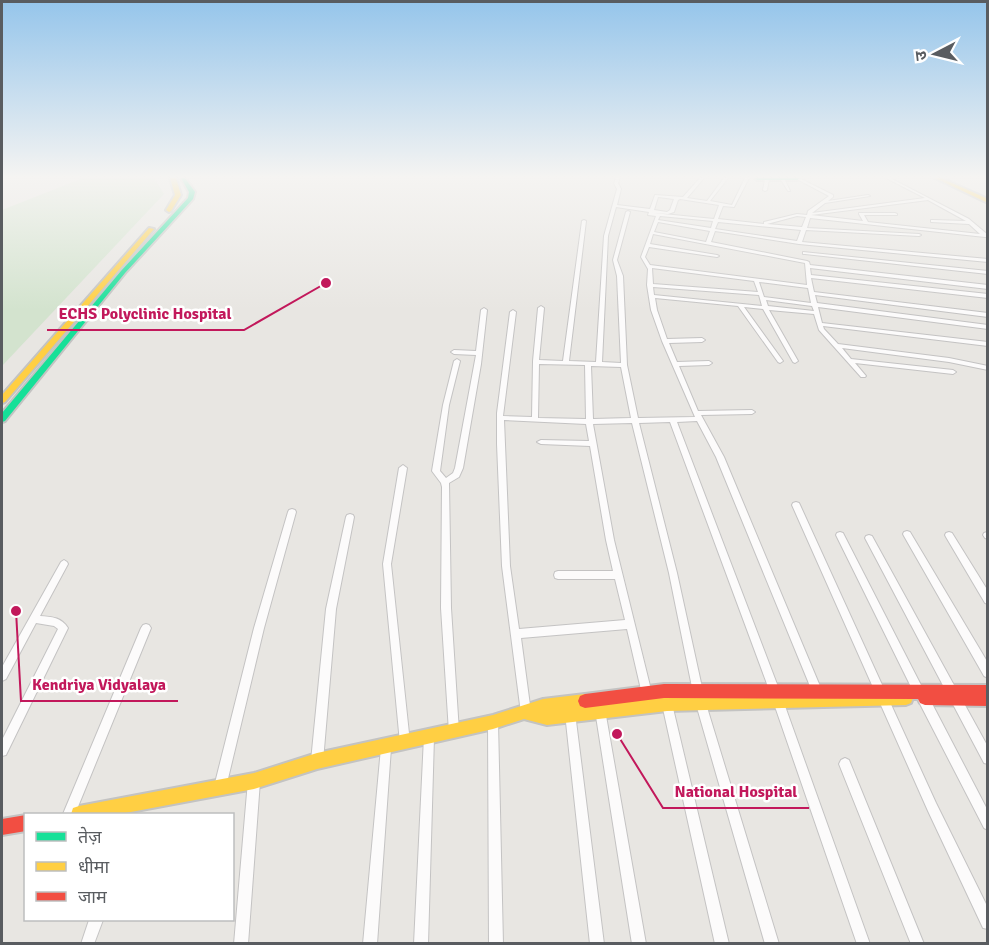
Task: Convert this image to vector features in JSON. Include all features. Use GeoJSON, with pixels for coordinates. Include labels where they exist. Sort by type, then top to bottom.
{"type":"FeatureCollection","features":[{"type":"Feature","properties":{"kind":"main road"},"geometry":{"type":"LineString","coordinates":[[2,400],[158,222]]}},
{"type":"Feature","properties":{"kind":"main road"},"geometry":{"type":"LineString","coordinates":[[2,418],[123,272],[169,222]]}},
{"type":"Feature","properties":{"kind":"main road"},"geometry":{"type":"LineString","coordinates":[[84,813],[254,781],[317,761],[386,748],[526,713],[547,718],[569,710],[664,691],[699,698]]}},
{"type":"Feature","properties":{"kind":"main road"},"geometry":{"type":"LineString","coordinates":[[776,697],[816,692],[881,695]]}},
{"type":"Feature","properties":{"kind":"main road"},"geometry":{"type":"LineString","coordinates":[[952,696],[987,692]]}},
{"type":"Feature","properties":{"kind":"main road"},"geometry":{"type":"LineString","coordinates":[[599,705],[667,704],[699,698],[881,695],[987,699]]}},
{"type":"Feature","properties":{"kind":"main road"},"geometry":{"type":"LineString","coordinates":[[2,827],[24,823]]}},
{"type":"Feature","properties":{"kind":"street"},"geometry":{"type":"LineString","coordinates":[[566,363],[584,222]]}},
{"type":"Feature","properties":{"kind":"street"},"geometry":{"type":"LineString","coordinates":[[599,364],[603,263],[610,222]]}},
{"type":"Feature","properties":{"kind":"street"},"geometry":{"type":"LineString","coordinates":[[625,222],[615,260],[620,276],[624,365],[635,421],[673,573],[699,698],[772,944]]}},
{"type":"Feature","properties":{"kind":"street"},"geometry":{"type":"LineString","coordinates":[[654,222],[653,233],[643,258],[649,266],[651,296],[665,340],[698,416],[720,457],[816,692]]}},
{"type":"Feature","properties":{"kind":"street"},"geometry":{"type":"LineString","coordinates":[[682,222],[713,230],[799,243],[987,261]]}},
{"type":"Feature","properties":{"kind":"street"},"geometry":{"type":"LineString","coordinates":[[708,244],[717,222]]}},
{"type":"Feature","properties":{"kind":"street"},"geometry":{"type":"LineString","coordinates":[[735,222],[804,229],[919,235]]}},
{"type":"Feature","properties":{"kind":"street"},"geometry":{"type":"LineString","coordinates":[[799,243],[807,222]]}},
{"type":"Feature","properties":{"kind":"street"},"geometry":{"type":"LineString","coordinates":[[867,222],[872,232]]}},
{"type":"Feature","properties":{"kind":"street"},"geometry":{"type":"LineString","coordinates":[[874,222],[986,237]]}},
{"type":"Feature","properties":{"kind":"street"},"geometry":{"type":"LineString","coordinates":[[954,222],[971,223],[986,237]]}},
{"type":"Feature","properties":{"kind":"street"},"geometry":{"type":"LineString","coordinates":[[653,233],[805,261],[809,266],[808,276],[820,324],[863,376]]}},
{"type":"Feature","properties":{"kind":"street"},"geometry":{"type":"LineString","coordinates":[[648,245],[717,255]]}},
{"type":"Feature","properties":{"kind":"street"},"geometry":{"type":"LineString","coordinates":[[805,253],[987,273]]}},
{"type":"Feature","properties":{"kind":"street"},"geometry":{"type":"LineString","coordinates":[[887,261],[890,275]]}},
{"type":"Feature","properties":{"kind":"street"},"geometry":{"type":"LineString","coordinates":[[649,266],[987,315]]}},
{"type":"Feature","properties":{"kind":"street"},"geometry":{"type":"LineString","coordinates":[[809,266],[987,287]]}},
{"type":"Feature","properties":{"kind":"street"},"geometry":{"type":"LineString","coordinates":[[808,276],[987,296]]}},
{"type":"Feature","properties":{"kind":"street"},"geometry":{"type":"LineString","coordinates":[[756,280],[766,309],[795,361]]}},
{"type":"Feature","properties":{"kind":"street"},"geometry":{"type":"LineString","coordinates":[[650,285],[761,296],[814,306],[987,327]]}},
{"type":"Feature","properties":{"kind":"street"},"geometry":{"type":"LineString","coordinates":[[651,296],[816,313]]}},
{"type":"Feature","properties":{"kind":"street"},"geometry":{"type":"LineString","coordinates":[[740,305],[780,361]]}},
{"type":"Feature","properties":{"kind":"street"},"geometry":{"type":"LineString","coordinates":[[535,420],[541,308]]}},
{"type":"Feature","properties":{"kind":"street"},"geometry":{"type":"LineString","coordinates":[[445,482],[457,473],[479,353],[484,310]]}},
{"type":"Feature","properties":{"kind":"street"},"geometry":{"type":"LineString","coordinates":[[513,312],[501,418],[506,566],[526,713]]}},
{"type":"Feature","properties":{"kind":"street"},"geometry":{"type":"LineString","coordinates":[[820,324],[987,344]]}},
{"type":"Feature","properties":{"kind":"street"},"geometry":{"type":"LineString","coordinates":[[665,340],[702,340]]}},
{"type":"Feature","properties":{"kind":"street"},"geometry":{"type":"LineString","coordinates":[[837,346],[949,360],[987,368]]}},
{"type":"Feature","properties":{"kind":"street"},"geometry":{"type":"LineString","coordinates":[[453,352],[479,353]]}},
{"type":"Feature","properties":{"kind":"street"},"geometry":{"type":"LineString","coordinates":[[454,732],[446,608],[445,482],[438,476],[436,464],[446,405],[457,361]]}},
{"type":"Feature","properties":{"kind":"street"},"geometry":{"type":"LineString","coordinates":[[850,361],[953,372]]}},
{"type":"Feature","properties":{"kind":"street"},"geometry":{"type":"LineString","coordinates":[[537,362],[624,365]]}},
{"type":"Feature","properties":{"kind":"street"},"geometry":{"type":"LineString","coordinates":[[588,363],[590,422],[610,540],[647,694]]}},
{"type":"Feature","properties":{"kind":"street"},"geometry":{"type":"LineString","coordinates":[[675,364],[709,363]]}},
{"type":"Feature","properties":{"kind":"street"},"geometry":{"type":"LineString","coordinates":[[501,418],[590,422],[635,421],[673,420],[752,412]]}},
{"type":"Feature","properties":{"kind":"street"},"geometry":{"type":"LineString","coordinates":[[673,420],[776,697],[864,944]]}},
{"type":"Feature","properties":{"kind":"street"},"geometry":{"type":"LineString","coordinates":[[541,442],[593,444]]}},
{"type":"Feature","properties":{"kind":"street"},"geometry":{"type":"LineString","coordinates":[[403,468],[387,571],[405,743]]}},
{"type":"Feature","properties":{"kind":"street"},"geometry":{"type":"LineString","coordinates":[[796,505],[987,923]]}},
{"type":"Feature","properties":{"kind":"street"},"geometry":{"type":"LineString","coordinates":[[220,787],[259,628],[292,512]]}},
{"type":"Feature","properties":{"kind":"street"},"geometry":{"type":"LineString","coordinates":[[317,761],[331,609],[350,516]]}},
{"type":"Feature","properties":{"kind":"street"},"geometry":{"type":"LineString","coordinates":[[907,534],[987,673]]}},
{"type":"Feature","properties":{"kind":"street"},"geometry":{"type":"LineString","coordinates":[[840,535],[987,824]]}},
{"type":"Feature","properties":{"kind":"street"},"geometry":{"type":"LineString","coordinates":[[949,535],[987,600]]}},
{"type":"Feature","properties":{"kind":"street"},"geometry":{"type":"LineString","coordinates":[[869,538],[987,759]]}},
{"type":"Feature","properties":{"kind":"street"},"geometry":{"type":"LineString","coordinates":[[2,676],[64,564]]}},
{"type":"Feature","properties":{"kind":"street"},"geometry":{"type":"LineString","coordinates":[[558,575],[619,575]]}},
{"type":"Feature","properties":{"kind":"street"},"geometry":{"type":"LineString","coordinates":[[2,751],[63,628],[56,622],[33,619]]}},
{"type":"Feature","properties":{"kind":"street"},"geometry":{"type":"LineString","coordinates":[[515,634],[631,624]]}},
{"type":"Feature","properties":{"kind":"street"},"geometry":{"type":"LineString","coordinates":[[69,813],[146,628]]}},
{"type":"Feature","properties":{"kind":"street"},"geometry":{"type":"LineString","coordinates":[[667,704],[722,944]]}},
{"type":"Feature","properties":{"kind":"street"},"geometry":{"type":"LineString","coordinates":[[599,705],[639,944]]}},
{"type":"Feature","properties":{"kind":"street"},"geometry":{"type":"LineString","coordinates":[[569,710],[597,944]]}},
{"type":"Feature","properties":{"kind":"street"},"geometry":{"type":"LineString","coordinates":[[493,722],[496,944]]}},
{"type":"Feature","properties":{"kind":"street"},"geometry":{"type":"LineString","coordinates":[[421,944],[429,737]]}},
{"type":"Feature","properties":{"kind":"street"},"geometry":{"type":"LineString","coordinates":[[370,944],[386,748]]}},
{"type":"Feature","properties":{"kind":"street"},"geometry":{"type":"LineString","coordinates":[[845,764],[918,944]]}},
{"type":"Feature","properties":{"kind":"street"},"geometry":{"type":"LineString","coordinates":[[241,944],[254,781]]}},
{"type":"Feature","properties":{"kind":"street"},"geometry":{"type":"LineString","coordinates":[[135,813],[140,802]]}},
{"type":"Feature","properties":{"kind":"street"},"geometry":{"type":"LineString","coordinates":[[87,944],[96,921]]}},
{"type":"Feature","properties":{"kind":"green space"},"geometry":{"type":"Polygon","coordinates":[[[2,222],[138,222],[2,366],[2,222]]]}},
{"type":"Feature","properties":{"kind":"traffic: fast"},"geometry":{"type":"LineString","coordinates":[[2,419],[123,272],[169,222]]}},
{"type":"Feature","properties":{"kind":"traffic: slow"},"geometry":{"type":"LineString","coordinates":[[2,400],[151,229]]}},
{"type":"Feature","properties":{"kind":"traffic: slow"},"geometry":{"type":"LineString","coordinates":[[526,713],[547,718],[667,704],[906,698]]}},
{"type":"Feature","properties":{"kind":"traffic: slow"},"geometry":{"type":"LineString","coordinates":[[84,813],[254,781],[317,761],[493,722],[543,706],[585,701]]}},
{"type":"Feature","properties":{"kind":"traffic: jam"},"geometry":{"type":"LineString","coordinates":[[585,701],[664,691],[988,692]]}},
{"type":"Feature","properties":{"kind":"traffic: jam"},"geometry":{"type":"LineString","coordinates":[[925,698],[988,699]]}},
{"type":"Feature","properties":{"kind":"traffic: jam"},"geometry":{"type":"LineString","coordinates":[[2,827],[24,823]]}},
{"type":"Feature","properties":{"kind":"place","name":"ECHS Polyclinic Hospital"},"geometry":{"type":"Point","coordinates":[326,283]}},
{"type":"Feature","properties":{"kind":"place","name":"Kendriya Vidyalaya"},"geometry":{"type":"Point","coordinates":[16,611]}},
{"type":"Feature","properties":{"kind":"place","name":"National Hospital"},"geometry":{"type":"Point","coordinates":[617,734]}}]}
